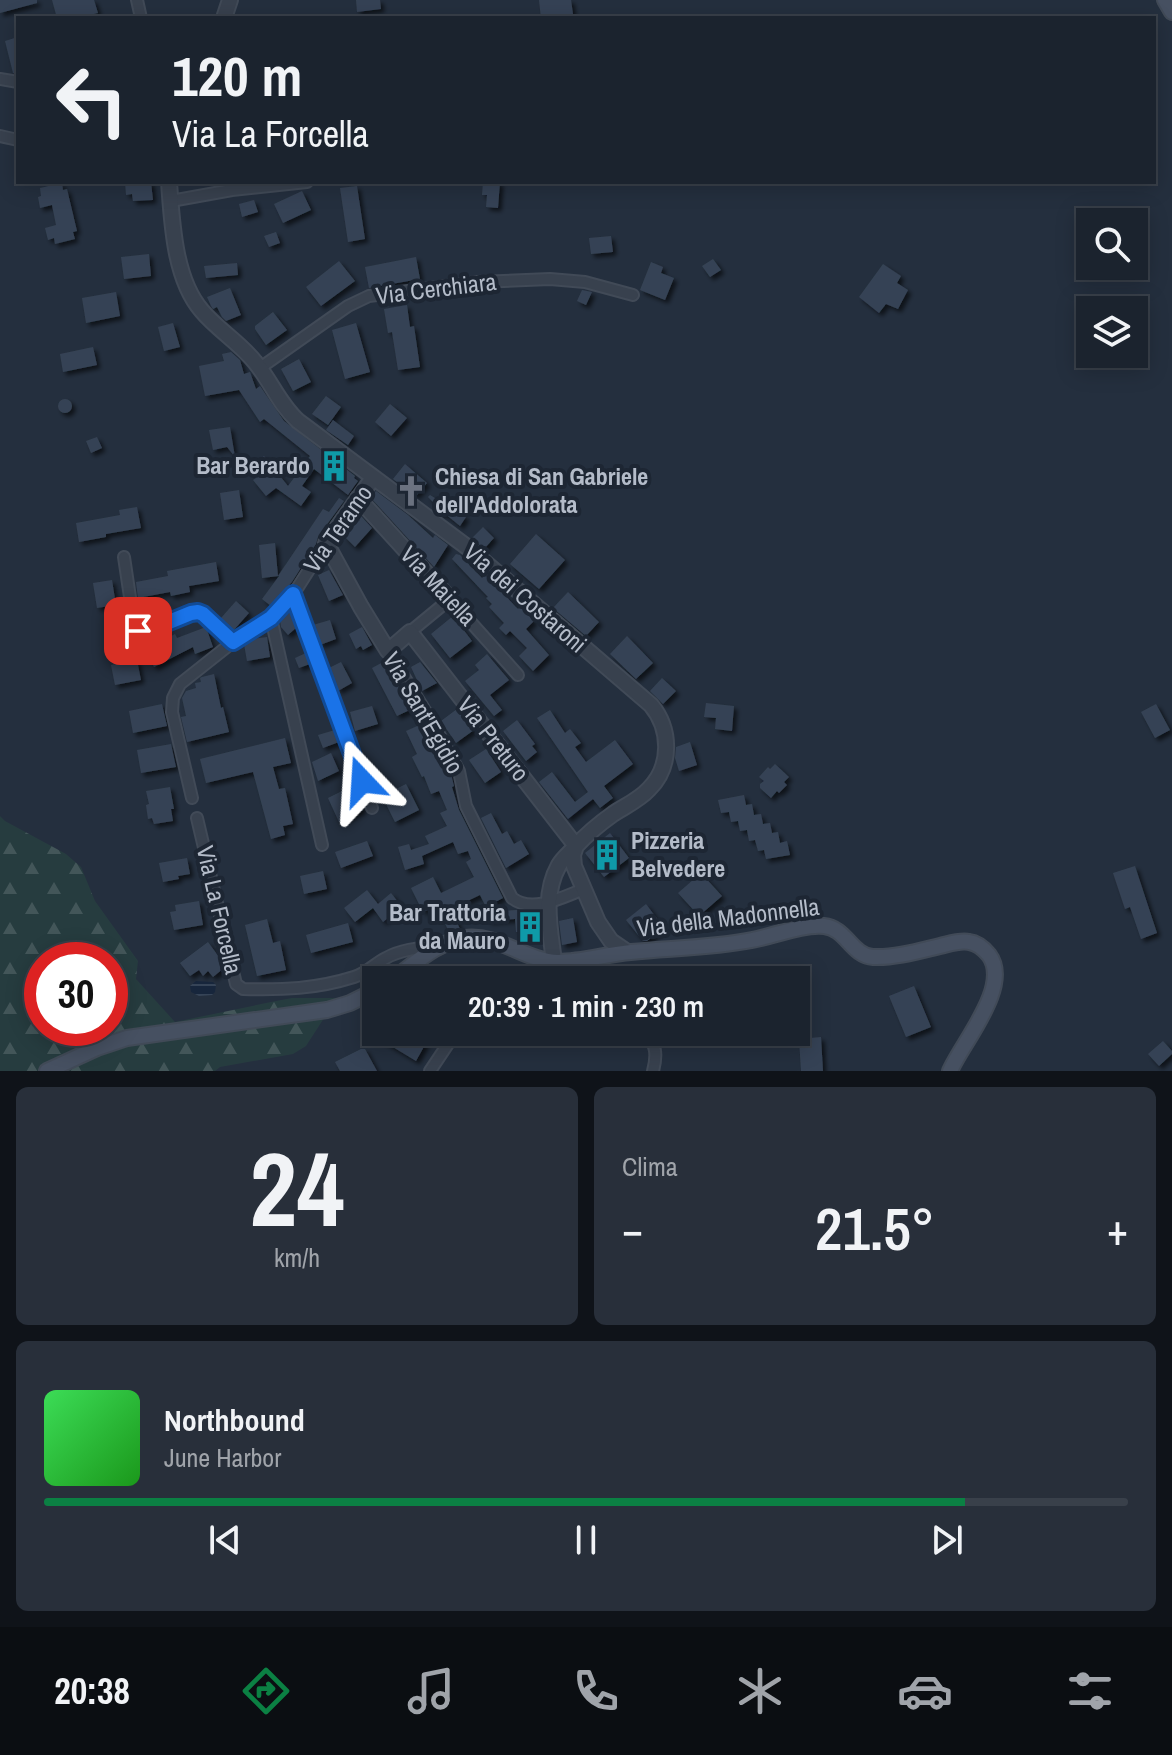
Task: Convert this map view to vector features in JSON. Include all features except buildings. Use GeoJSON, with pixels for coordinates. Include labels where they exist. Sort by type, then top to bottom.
{"type":"FeatureCollection","features":[{"type":"Feature","properties":{"kind":"main road"},"geometry":{"type":"LineString","coordinates":[[1165,0],[1172,12]]}},
{"type":"Feature","properties":{"kind":"main road","name":"Via della Madonnella"},"geometry":{"type":"LineString","coordinates":[[411,966],[434,949],[463,938],[476,937],[548,960],[571,961],[627,952],[731,944],[820,926],[837,930],[859,951],[872,957],[973,943],[991,958],[994,981],[980,1019],[950,1071]]}},
{"type":"Feature","properties":{"kind":"main road"},"geometry":{"type":"LineString","coordinates":[[47,1071],[127,1038],[327,1010],[362,997]]}},
{"type":"Feature","properties":{"kind":"street","name":"Via dei Costaroni"},"geometry":{"type":"LineString","coordinates":[[169,184],[178,257],[192,295],[200,310],[260,368],[276,396],[292,415],[477,556],[651,705],[658,715],[666,733],[666,749],[656,780],[643,794],[588,833],[576,846]]}},
{"type":"Feature","properties":{"kind":"street"},"geometry":{"type":"LineString","coordinates":[[171,201],[288,184]]}},
{"type":"Feature","properties":{"kind":"street","name":"Via Cerchiara"},"geometry":{"type":"LineString","coordinates":[[260,368],[348,306],[369,296],[478,282],[550,279],[585,282],[633,295]]}},
{"type":"Feature","properties":{"kind":"street","name":"Via Teramo"},"geometry":{"type":"LineString","coordinates":[[271,618],[293,594],[373,478]]}},
{"type":"Feature","properties":{"kind":"street","name":"Via Maiella"},"geometry":{"type":"LineString","coordinates":[[358,498],[518,675]]}},
{"type":"Feature","properties":{"kind":"street","name":"Via Sant'Egidio"},"geometry":{"type":"LineString","coordinates":[[326,543],[459,771],[463,799],[469,814],[512,898],[521,903],[547,903]]}},
{"type":"Feature","properties":{"kind":"street"},"geometry":{"type":"LineString","coordinates":[[124,557],[134,624],[138,631],[147,631],[198,612],[233,642]]}},
{"type":"Feature","properties":{"kind":"street"},"geometry":{"type":"LineString","coordinates":[[293,594],[372,808]]}},
{"type":"Feature","properties":{"kind":"street"},"geometry":{"type":"LineString","coordinates":[[388,651],[450,599]]}},
{"type":"Feature","properties":{"kind":"street"},"geometry":{"type":"LineString","coordinates":[[192,798],[173,716],[173,698],[177,688],[233,642],[271,618],[322,845]]}},
{"type":"Feature","properties":{"kind":"street","name":"Via Preturo"},"geometry":{"type":"LineString","coordinates":[[410,632],[576,846]]}},
{"type":"Feature","properties":{"kind":"street","name":"Via La Forcella"},"geometry":{"type":"LineString","coordinates":[[197,818],[238,988],[288,990],[320,986],[360,976],[390,955],[434,949]]}},
{"type":"Feature","properties":{"kind":"street"},"geometry":{"type":"LineString","coordinates":[[576,846],[574,866],[604,932],[627,952]]}},
{"type":"Feature","properties":{"kind":"street"},"geometry":{"type":"LineString","coordinates":[[544,966],[548,960],[547,903],[555,873],[576,846]]}},
{"type":"Feature","properties":{"kind":"street"},"geometry":{"type":"LineString","coordinates":[[547,903],[584,889]]}},
{"type":"Feature","properties":{"kind":"street"},"geometry":{"type":"LineString","coordinates":[[430,1071],[447,1046]]}},
{"type":"Feature","properties":{"kind":"street"},"geometry":{"type":"LineString","coordinates":[[653,1071],[656,1060],[654,1046]]}},
{"type":"Feature","properties":{"kind":"green space"},"geometry":{"type":"Polygon","coordinates":[[[0,816],[66,854],[81,867],[95,901],[124,942],[24,942],[24,1046],[128,1046],[128,947],[138,961],[136,979],[175,1022],[292,998],[337,998],[306,1046],[293,1054],[220,1067],[215,1071],[0,1071],[0,816]]]}},
{"type":"Feature","properties":{"kind":"water"},"geometry":{"type":"Polygon","coordinates":[[[196,981],[213,982],[215,992],[199,996],[191,992],[190,986],[196,981]]]}},
{"type":"Feature","properties":{"kind":"place","name":"Bar Berardo"},"geometry":{"type":"Point","coordinates":[334,466]}},
{"type":"Feature","properties":{"kind":"place","name":"Chiesa di San Gabriele dell'Addolorata"},"geometry":{"type":"Point","coordinates":[411,491]}},
{"type":"Feature","properties":{"kind":"place","name":"Pizzeria Belvedere"},"geometry":{"type":"Point","coordinates":[607,855]}},
{"type":"Feature","properties":{"kind":"place","name":"Bar Trattoria da Mauro"},"geometry":{"type":"Point","coordinates":[530,927]}},
{"type":"Feature","properties":{"kind":"route"},"geometry":{"type":"LineString","coordinates":[[138,631],[147,631],[198,612],[233,642],[271,618],[293,594],[362,781]]}}]}
